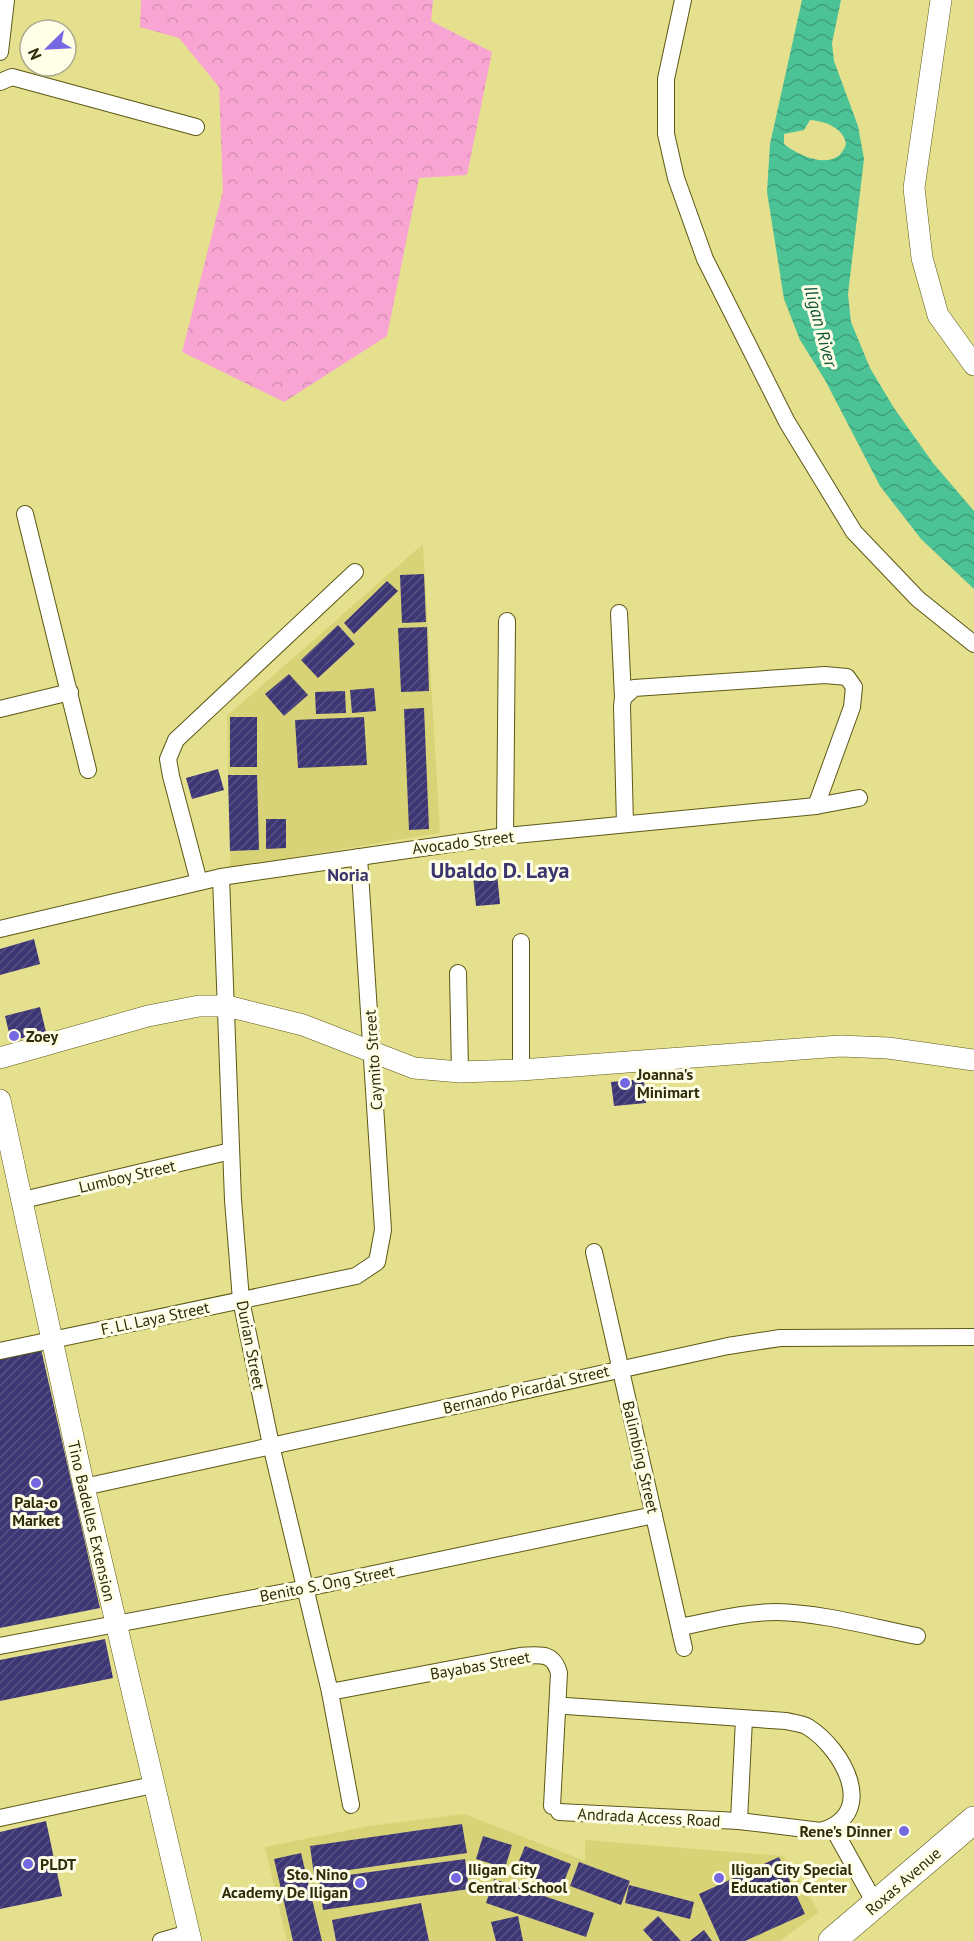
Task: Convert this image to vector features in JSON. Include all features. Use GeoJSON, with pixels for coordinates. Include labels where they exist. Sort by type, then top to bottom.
{"type":"FeatureCollection","features":[{"type":"Feature","properties":{"kind":"highway","name":"Roxas Avenue"},"geometry":{"type":"LineString","coordinates":[[832,1941],[974,1820]]}},
{"type":"Feature","properties":{"kind":"street"},"geometry":{"type":"LineString","coordinates":[[0,52],[6,0]]}},
{"type":"Feature","properties":{"kind":"street"},"geometry":{"type":"LineString","coordinates":[[683,0],[666,79],[666,134],[676,178],[705,259],[786,422],[854,532],[918,599],[974,644]]}},
{"type":"Feature","properties":{"kind":"street"},"geometry":{"type":"LineString","coordinates":[[941,0],[914,188],[922,258],[938,315],[974,365]]}},
{"type":"Feature","properties":{"kind":"street"},"geometry":{"type":"LineString","coordinates":[[0,82],[12,77],[196,127]]}},
{"type":"Feature","properties":{"kind":"street"},"geometry":{"type":"LineString","coordinates":[[26,514],[88,770]]}},
{"type":"Feature","properties":{"kind":"street"},"geometry":{"type":"LineString","coordinates":[[199,882],[171,776],[168,759],[171,748],[196,719],[282,644],[355,572]]}},
{"type":"Feature","properties":{"kind":"street"},"geometry":{"type":"LineString","coordinates":[[619,613],[625,824]]}},
{"type":"Feature","properties":{"kind":"street"},"geometry":{"type":"LineString","coordinates":[[506,836],[507,621]]}},
{"type":"Feature","properties":{"kind":"street"},"geometry":{"type":"LineString","coordinates":[[623,698],[634,688],[825,675],[847,677],[854,687],[852,708],[816,806]]}},
{"type":"Feature","properties":{"kind":"street"},"geometry":{"type":"LineString","coordinates":[[0,710],[70,693]]}},
{"type":"Feature","properties":{"kind":"street","name":"Avocado Street"},"geometry":{"type":"LineString","coordinates":[[0,928],[221,877],[506,836],[816,806],[860,798]]}},
{"type":"Feature","properties":{"kind":"street","name":"Caymito Street"},"geometry":{"type":"LineString","coordinates":[[359,857],[383,1230],[377,1262]]}},
{"type":"Feature","properties":{"kind":"street","name":"Durian Street"},"geometry":{"type":"LineString","coordinates":[[221,877],[231,1151],[241,1300],[271,1445],[330,1692],[351,1805]]}},
{"type":"Feature","properties":{"kind":"street"},"geometry":{"type":"LineString","coordinates":[[521,942],[521,1070]]}},
{"type":"Feature","properties":{"kind":"street"},"geometry":{"type":"LineString","coordinates":[[458,973],[460,1072]]}},
{"type":"Feature","properties":{"kind":"street"},"geometry":{"type":"LineString","coordinates":[[0,1058],[148,1016],[199,1006],[227,1006],[303,1025],[414,1068],[460,1072],[521,1070],[840,1046],[888,1048],[974,1060]]}},
{"type":"Feature","properties":{"kind":"street","name":"Tino Badelles Extension"},"geometry":{"type":"LineString","coordinates":[[0,1100],[84,1486],[190,1937]]}},
{"type":"Feature","properties":{"kind":"street","name":"Lumboy Street"},"geometry":{"type":"LineString","coordinates":[[23,1200],[231,1151]]}},
{"type":"Feature","properties":{"kind":"street","name":"Balimbing Street"},"geometry":{"type":"LineString","coordinates":[[594,1252],[684,1648]]}},
{"type":"Feature","properties":{"kind":"street","name":"F. Ll. Laya Street"},"geometry":{"type":"LineString","coordinates":[[0,1351],[356,1276],[377,1262]]}},
{"type":"Feature","properties":{"kind":"street","name":"Bernando Picardal Street"},"geometry":{"type":"LineString","coordinates":[[84,1486],[620,1368],[780,1338],[974,1337]]}},
{"type":"Feature","properties":{"kind":"street","name":"Benito S. Ong Street"},"geometry":{"type":"LineString","coordinates":[[0,1646],[307,1588],[654,1515]]}},
{"type":"Feature","properties":{"kind":"street"},"geometry":{"type":"LineString","coordinates":[[680,1627],[774,1612],[800,1614],[917,1636]]}},
{"type":"Feature","properties":{"kind":"street","name":"Bayabas Street"},"geometry":{"type":"LineString","coordinates":[[330,1692],[520,1656],[545,1655],[551,1657],[560,1673],[555,1809]]}},
{"type":"Feature","properties":{"kind":"street"},"geometry":{"type":"LineString","coordinates":[[566,1706],[786,1721],[807,1726],[831,1746],[846,1766],[852,1790],[849,1809],[833,1828],[876,1905]]}},
{"type":"Feature","properties":{"kind":"street","name":"Andrada Access Road"},"geometry":{"type":"LineString","coordinates":[[739,1821],[744,1719]]}},
{"type":"Feature","properties":{"kind":"street"},"geometry":{"type":"LineString","coordinates":[[0,1818],[153,1785]]}},
{"type":"Feature","properties":{"kind":"street","name":"Andrada Access Road"},"geometry":{"type":"LineString","coordinates":[[555,1809],[739,1821],[808,1832],[833,1828]]}},
{"type":"Feature","properties":{"kind":"street"},"geometry":{"type":"LineString","coordinates":[[161,1941],[190,1937]]}},
{"type":"Feature","properties":{"kind":"shaded area"},"geometry":{"type":"Polygon","coordinates":[[[423,544],[440,833],[230,868],[227,716],[423,544]]]}},
{"type":"Feature","properties":{"kind":"shaded area","name":"Iligan City Central School"},"geometry":{"type":"Polygon","coordinates":[[[464,1814],[585,1861],[585,1840],[784,1856],[819,1912],[780,1941],[287,1941],[265,1847],[369,1826],[464,1814]]]}},
{"type":"Feature","properties":{"kind":"green space"},"geometry":{"type":"Polygon","coordinates":[[[141,0],[433,0],[431,21],[492,52],[467,175],[419,178],[387,336],[284,402],[182,352],[223,191],[219,87],[179,38],[140,27],[141,0]]]}},
{"type":"Feature","properties":{"kind":"water","name":"Iligan River"},"geometry":{"type":"Polygon","coordinates":[[[802,0],[841,0],[832,43],[834,61],[858,126],[864,159],[848,294],[851,322],[870,368],[894,408],[933,463],[974,511],[974,589],[921,539],[880,486],[825,380],[800,340],[784,299],[767,192],[770,144],[802,0]],[[810,120],[804,130],[784,134],[784,144],[799,154],[818,160],[835,158],[846,144],[842,134],[833,126],[810,120]]]}},
{"type":"Feature","properties":{"kind":"building"},"geometry":{"type":"Polygon","coordinates":[[[424,574],[426,622],[402,623],[400,575],[424,574]]]}},
{"type":"Feature","properties":{"kind":"building"},"geometry":{"type":"Polygon","coordinates":[[[387,581],[398,591],[354,634],[344,623],[387,581]]]}},
{"type":"Feature","properties":{"kind":"building"},"geometry":{"type":"Polygon","coordinates":[[[338,625],[355,644],[318,678],[301,660],[338,625]]]}},
{"type":"Feature","properties":{"kind":"building"},"geometry":{"type":"Polygon","coordinates":[[[427,627],[429,691],[401,692],[398,628],[427,627]]]}},
{"type":"Feature","properties":{"kind":"building"},"geometry":{"type":"Polygon","coordinates":[[[289,674],[308,695],[284,716],[265,694],[289,674]]]}},
{"type":"Feature","properties":{"kind":"building"},"geometry":{"type":"Polygon","coordinates":[[[374,688],[376,711],[352,713],[350,690],[374,688]]]}},
{"type":"Feature","properties":{"kind":"building"},"geometry":{"type":"Polygon","coordinates":[[[345,691],[346,713],[316,714],[315,692],[345,691]]]}},
{"type":"Feature","properties":{"kind":"building"},"geometry":{"type":"Polygon","coordinates":[[[424,708],[429,829],[409,830],[404,709],[424,708]]]}},
{"type":"Feature","properties":{"kind":"building"},"geometry":{"type":"Polygon","coordinates":[[[230,717],[257,717],[257,767],[230,767],[230,717]]]}},
{"type":"Feature","properties":{"kind":"building"},"geometry":{"type":"Polygon","coordinates":[[[364,717],[367,765],[298,768],[295,720],[364,717]]]}},
{"type":"Feature","properties":{"kind":"building"},"geometry":{"type":"Polygon","coordinates":[[[218,769],[224,790],[192,799],[186,778],[218,769]]]}},
{"type":"Feature","properties":{"kind":"building"},"geometry":{"type":"Polygon","coordinates":[[[228,775],[257,775],[259,850],[230,851],[228,775]]]}},
{"type":"Feature","properties":{"kind":"building"},"geometry":{"type":"Polygon","coordinates":[[[266,819],[286,819],[286,848],[266,849],[266,819]]]}},
{"type":"Feature","properties":{"kind":"building"},"geometry":{"type":"Polygon","coordinates":[[[497,874],[500,904],[476,906],[473,876],[497,874]]]}},
{"type":"Feature","properties":{"kind":"building"},"geometry":{"type":"Polygon","coordinates":[[[34,939],[40,964],[0,975],[0,949],[34,939]]]}},
{"type":"Feature","properties":{"kind":"building"},"geometry":{"type":"Polygon","coordinates":[[[40,1007],[46,1032],[11,1041],[5,1016],[40,1007]]]}},
{"type":"Feature","properties":{"kind":"building"},"geometry":{"type":"Polygon","coordinates":[[[644,1079],[646,1103],[614,1106],[611,1082],[644,1079]]]}},
{"type":"Feature","properties":{"kind":"building","name":"Pala-o Market"},"geometry":{"type":"Polygon","coordinates":[[[41,1349],[100,1608],[0,1628],[0,1358],[41,1349]]]}},
{"type":"Feature","properties":{"kind":"building"},"geometry":{"type":"Polygon","coordinates":[[[105,1639],[113,1678],[0,1701],[0,1660],[105,1639]]]}},
{"type":"Feature","properties":{"kind":"building","name":"PLDT"},"geometry":{"type":"Polygon","coordinates":[[[46,1821],[62,1896],[0,1909],[0,1832],[46,1821]]]}},
{"type":"Feature","properties":{"kind":"building"},"geometry":{"type":"Polygon","coordinates":[[[462,1824],[467,1853],[314,1875],[310,1846],[462,1824]]]}},
{"type":"Feature","properties":{"kind":"building"},"geometry":{"type":"Polygon","coordinates":[[[483,1836],[512,1845],[505,1868],[476,1859],[483,1836]]]}},
{"type":"Feature","properties":{"kind":"building"},"geometry":{"type":"Polygon","coordinates":[[[525,1846],[571,1864],[561,1889],[515,1871],[525,1846]]]}},
{"type":"Feature","properties":{"kind":"building"},"geometry":{"type":"Polygon","coordinates":[[[301,1853],[322,1941],[293,1941],[274,1859],[301,1853]]]}},
{"type":"Feature","properties":{"kind":"building"},"geometry":{"type":"Polygon","coordinates":[[[779,1857],[805,1914],[745,1941],[720,1941],[699,1894],[779,1857]]]}},
{"type":"Feature","properties":{"kind":"building"},"geometry":{"type":"Polygon","coordinates":[[[465,1859],[469,1889],[323,1910],[319,1879],[465,1859]]]}},
{"type":"Feature","properties":{"kind":"building"},"geometry":{"type":"Polygon","coordinates":[[[579,1862],[630,1881],[621,1905],[570,1886],[579,1862]]]}},
{"type":"Feature","properties":{"kind":"building"},"geometry":{"type":"Polygon","coordinates":[[[494,1879],[594,1913],[586,1937],[486,1903],[494,1879]]]}},
{"type":"Feature","properties":{"kind":"building"},"geometry":{"type":"Polygon","coordinates":[[[629,1885],[694,1902],[690,1919],[625,1903],[629,1885]]]}},
{"type":"Feature","properties":{"kind":"building"},"geometry":{"type":"Polygon","coordinates":[[[421,1903],[429,1941],[336,1941],[332,1920],[421,1903]]]}},
{"type":"Feature","properties":{"kind":"building"},"geometry":{"type":"Polygon","coordinates":[[[518,1916],[523,1941],[496,1941],[491,1922],[518,1916]]]}},
{"type":"Feature","properties":{"kind":"building"},"geometry":{"type":"Polygon","coordinates":[[[658,1916],[681,1941],[653,1941],[643,1930],[658,1916]]]}},
{"type":"Feature","properties":{"kind":"building"},"geometry":{"type":"Polygon","coordinates":[[[704,1930],[712,1941],[690,1941],[704,1930]]]}},
{"type":"Feature","properties":{"kind":"place","name":"Zoey"},"geometry":{"type":"Point","coordinates":[14,1036]}},
{"type":"Feature","properties":{"kind":"place","name":"Joanna's Minimart"},"geometry":{"type":"Point","coordinates":[625,1083]}},
{"type":"Feature","properties":{"kind":"place","name":"Pala-o Market"},"geometry":{"type":"Point","coordinates":[36,1483]}},
{"type":"Feature","properties":{"kind":"place","name":"Rene's Dinner"},"geometry":{"type":"Point","coordinates":[904,1831]}},
{"type":"Feature","properties":{"kind":"place","name":"PLDT"},"geometry":{"type":"Point","coordinates":[28,1864]}},
{"type":"Feature","properties":{"kind":"place","name":"Iligan City Central School"},"geometry":{"type":"Point","coordinates":[456,1878]}},
{"type":"Feature","properties":{"kind":"place","name":"Iligan City Special Education Center"},"geometry":{"type":"Point","coordinates":[719,1878]}},
{"type":"Feature","properties":{"kind":"place","name":"Sto. Nino Academy De Iligan"},"geometry":{"type":"Point","coordinates":[360,1883]}},
{"type":"Feature","properties":{"kind":"district","name":"Ubaldo D. Laya"},"geometry":{"type":"Point","coordinates":[500,870]}},
{"type":"Feature","properties":{"kind":"district","name":"Noria"},"geometry":{"type":"Point","coordinates":[348,874]}}]}
